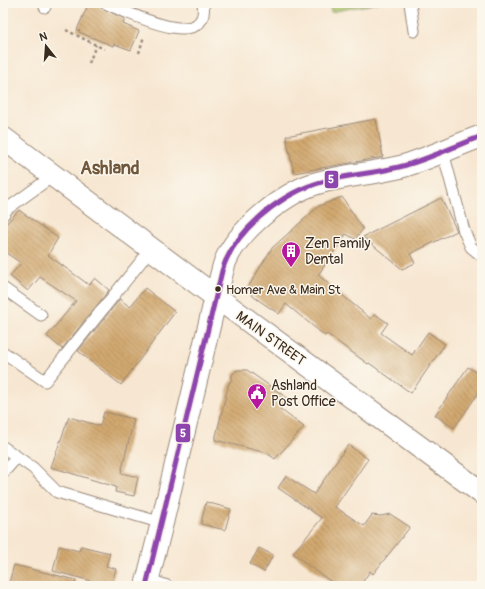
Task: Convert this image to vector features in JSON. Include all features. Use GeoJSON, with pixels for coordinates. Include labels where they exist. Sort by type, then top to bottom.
{"type":"FeatureCollection","features":[{"type":"Feature","properties":{"kind":"street"},"geometry":{"type":"LineString","coordinates":[[153,584],[162,523],[225,262],[240,237],[261,217],[293,194],[313,184],[398,167],[425,159],[482,136]]}},
{"type":"Feature","properties":{"kind":"street","name":"MAIN STREET"},"geometry":{"type":"LineString","coordinates":[[3,138],[216,298],[482,493]]}},
{"type":"Feature","properties":{"kind":"lane"},"geometry":{"type":"LineString","coordinates":[[105,3],[159,25],[182,28],[193,26],[203,19],[205,11],[203,3]]}},
{"type":"Feature","properties":{"kind":"lane"},"geometry":{"type":"LineString","coordinates":[[410,3],[414,31]]}},
{"type":"Feature","properties":{"kind":"lane"},"geometry":{"type":"LineString","coordinates":[[443,152],[464,231],[471,247],[482,256]]}},
{"type":"Feature","properties":{"kind":"lane"},"geometry":{"type":"LineString","coordinates":[[3,215],[8,209],[54,175]]}},
{"type":"Feature","properties":{"kind":"lane"},"geometry":{"type":"LineString","coordinates":[[3,352],[46,381],[151,249]]}},
{"type":"Feature","properties":{"kind":"lane"},"geometry":{"type":"LineString","coordinates":[[3,288],[41,315]]}},
{"type":"Feature","properties":{"kind":"lane"},"geometry":{"type":"LineString","coordinates":[[3,447],[33,468],[57,492],[162,523]]}},
{"type":"Feature","properties":{"kind":"lane"},"geometry":{"type":"LineString","coordinates":[[3,473],[16,456]]}},
{"type":"Feature","properties":{"kind":"path"},"geometry":{"type":"LineString","coordinates":[[66,30],[104,49]]}},
{"type":"Feature","properties":{"kind":"path"},"geometry":{"type":"LineString","coordinates":[[138,54],[146,32]]}},
{"type":"Feature","properties":{"kind":"path"},"geometry":{"type":"LineString","coordinates":[[89,63],[96,45]]}},
{"type":"Feature","properties":{"kind":"green space"},"geometry":{"type":"Polygon","coordinates":[[[330,3],[378,3],[331,12],[330,3]]]}},
{"type":"Feature","properties":{"kind":"building"},"geometry":{"type":"Polygon","coordinates":[[[91,3],[125,19],[123,24],[139,31],[131,50],[114,44],[113,46],[77,30],[87,7],[89,7],[91,3]]]}},
{"type":"Feature","properties":{"kind":"building"},"geometry":{"type":"Polygon","coordinates":[[[376,119],[383,157],[294,173],[286,136],[376,119]]]}},
{"type":"Feature","properties":{"kind":"building"},"geometry":{"type":"Polygon","coordinates":[[[342,197],[363,229],[355,239],[346,234],[318,275],[371,319],[375,314],[388,323],[381,333],[412,355],[428,332],[445,344],[411,393],[327,334],[325,336],[286,304],[279,314],[254,297],[247,289],[272,248],[319,206],[342,197]]]}},
{"type":"Feature","properties":{"kind":"building"},"geometry":{"type":"Polygon","coordinates":[[[441,198],[457,231],[410,254],[415,263],[402,269],[363,237],[441,198]]]}},
{"type":"Feature","properties":{"kind":"building"},"geometry":{"type":"Polygon","coordinates":[[[19,210],[58,238],[48,255],[89,285],[95,278],[109,290],[62,349],[47,336],[76,301],[40,277],[28,291],[10,276],[21,263],[3,251],[3,227],[19,210]]]}},
{"type":"Feature","properties":{"kind":"building"},"geometry":{"type":"Polygon","coordinates":[[[145,288],[175,312],[121,385],[78,351],[120,299],[130,307],[145,288]]]}},
{"type":"Feature","properties":{"kind":"building"},"geometry":{"type":"Polygon","coordinates":[[[468,367],[482,376],[482,388],[454,428],[435,415],[468,367]]]}},
{"type":"Feature","properties":{"kind":"building"},"geometry":{"type":"Polygon","coordinates":[[[237,370],[247,370],[287,398],[280,409],[304,427],[275,459],[267,453],[215,440],[229,383],[232,380],[232,375],[237,370]]]}},
{"type":"Feature","properties":{"kind":"building"},"geometry":{"type":"Polygon","coordinates":[[[104,412],[134,419],[121,473],[138,477],[134,496],[115,492],[116,487],[51,467],[69,417],[100,426],[104,412]]]}},
{"type":"Feature","properties":{"kind":"building"},"geometry":{"type":"Polygon","coordinates":[[[348,445],[368,459],[335,507],[364,526],[372,515],[381,516],[390,514],[410,527],[373,574],[370,571],[360,586],[337,586],[293,553],[322,518],[278,488],[286,476],[314,494],[348,445]]]}},
{"type":"Feature","properties":{"kind":"building"},"geometry":{"type":"Polygon","coordinates":[[[206,502],[231,509],[225,530],[201,524],[206,502]]]}},
{"type":"Feature","properties":{"kind":"building"},"geometry":{"type":"Polygon","coordinates":[[[59,546],[79,551],[81,546],[110,553],[106,566],[116,569],[111,586],[53,571],[59,546]]]}},
{"type":"Feature","properties":{"kind":"building"},"geometry":{"type":"Polygon","coordinates":[[[259,548],[273,555],[264,572],[250,564],[259,548]]]}},
{"type":"Feature","properties":{"kind":"building"},"geometry":{"type":"Polygon","coordinates":[[[14,565],[76,580],[75,586],[8,586],[14,565]]]}},
{"type":"Feature","properties":{"kind":"transit line","name":"5"},"geometry":{"type":"LineString","coordinates":[[146,586],[222,271],[236,243],[247,230],[272,207],[286,197],[301,190],[325,181],[410,164],[482,136]]}},
{"type":"Feature","properties":{"kind":"place","name":"Zen Family Dental"},"geometry":{"type":"Point","coordinates":[291,268]}},
{"type":"Feature","properties":{"kind":"place","name":"Homer Ave & Main St"},"geometry":{"type":"Point","coordinates":[218,289]}},
{"type":"Feature","properties":{"kind":"place","name":"Ashland Post Office"},"geometry":{"type":"Point","coordinates":[257,410]}},
{"type":"Feature","properties":{"kind":"district","name":"Ashland"},"geometry":{"type":"Point","coordinates":[110,168]}}]}
